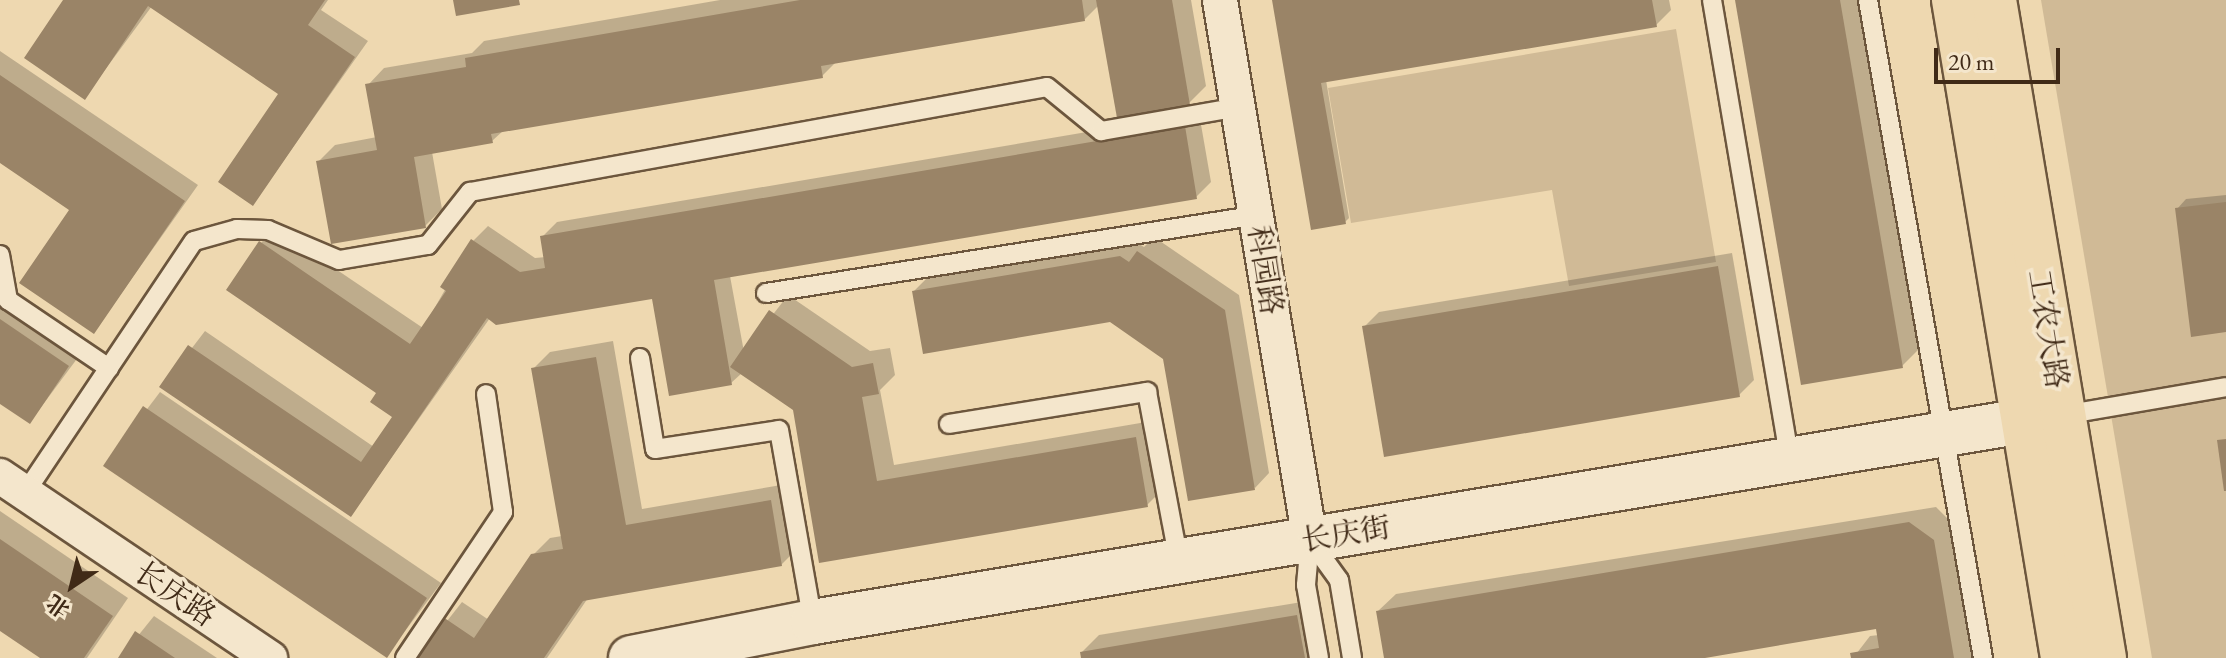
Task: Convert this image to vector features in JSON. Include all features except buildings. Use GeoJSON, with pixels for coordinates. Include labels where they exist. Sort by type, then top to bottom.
{"type":"FeatureCollection","features":[{"type":"Feature","properties":{"kind":"main road","name":"工农大路"},"geometry":{"type":"LineString","coordinates":[[1954,0],[2043,418],[2104,658]]}},
{"type":"Feature","properties":{"kind":"main road","name":"工农大路"},"geometry":{"type":"LineString","coordinates":[[1994,0],[2043,418],[2063,658]]}},
{"type":"Feature","properties":{"kind":"street","name":"科园路"},"geometry":{"type":"LineString","coordinates":[[1220,0],[1310,540]]}},
{"type":"Feature","properties":{"kind":"street","name":"长庆街"},"geometry":{"type":"LineString","coordinates":[[631,658],[813,622],[2043,418]]}},
{"type":"Feature","properties":{"kind":"street","name":"长庆路"},"geometry":{"type":"LineString","coordinates":[[12,485],[270,658]]}},
{"type":"Feature","properties":{"kind":"lane"},"geometry":{"type":"LineString","coordinates":[[1712,0],[1790,460]]}},
{"type":"Feature","properties":{"kind":"lane"},"geometry":{"type":"LineString","coordinates":[[1868,0],[1929,366],[1946,434],[1983,658]]}},
{"type":"Feature","properties":{"kind":"lane"},"geometry":{"type":"LineString","coordinates":[[12,485],[109,368],[194,241],[237,229],[268,230],[339,260],[428,245],[470,192],[1047,87],[1101,131],[1238,107]]}},
{"type":"Feature","properties":{"kind":"lane"},"geometry":{"type":"LineString","coordinates":[[766,293],[1256,215]]}},
{"type":"Feature","properties":{"kind":"lane"},"geometry":{"type":"LineString","coordinates":[[0,255],[8,300],[109,368]]}},
{"type":"Feature","properties":{"kind":"lane"},"geometry":{"type":"LineString","coordinates":[[640,358],[655,449],[779,430],[813,622]]}},
{"type":"Feature","properties":{"kind":"lane"},"geometry":{"type":"LineString","coordinates":[[2043,418],[2226,387]]}},
{"type":"Feature","properties":{"kind":"lane"},"geometry":{"type":"LineString","coordinates":[[949,424],[1147,392],[1179,562]]}},
{"type":"Feature","properties":{"kind":"lane"},"geometry":{"type":"LineString","coordinates":[[405,658],[503,512],[486,394]]}},
{"type":"Feature","properties":{"kind":"lane"},"geometry":{"type":"LineString","coordinates":[[1310,540],[1306,585],[1319,658]]}},
{"type":"Feature","properties":{"kind":"lane"},"geometry":{"type":"LineString","coordinates":[[1310,540],[1339,580],[1352,658]]}},
{"type":"Feature","properties":{"kind":"shaded area"},"geometry":{"type":"Polygon","coordinates":[[[2041,0],[2226,0],[2226,658],[2152,658],[2041,0]]]}},
{"type":"Feature","properties":{"kind":"shaded area"},"geometry":{"type":"Polygon","coordinates":[[[1676,29],[1716,262],[1569,286],[1552,190],[1351,223],[1328,88],[1676,29]]]}}]}
